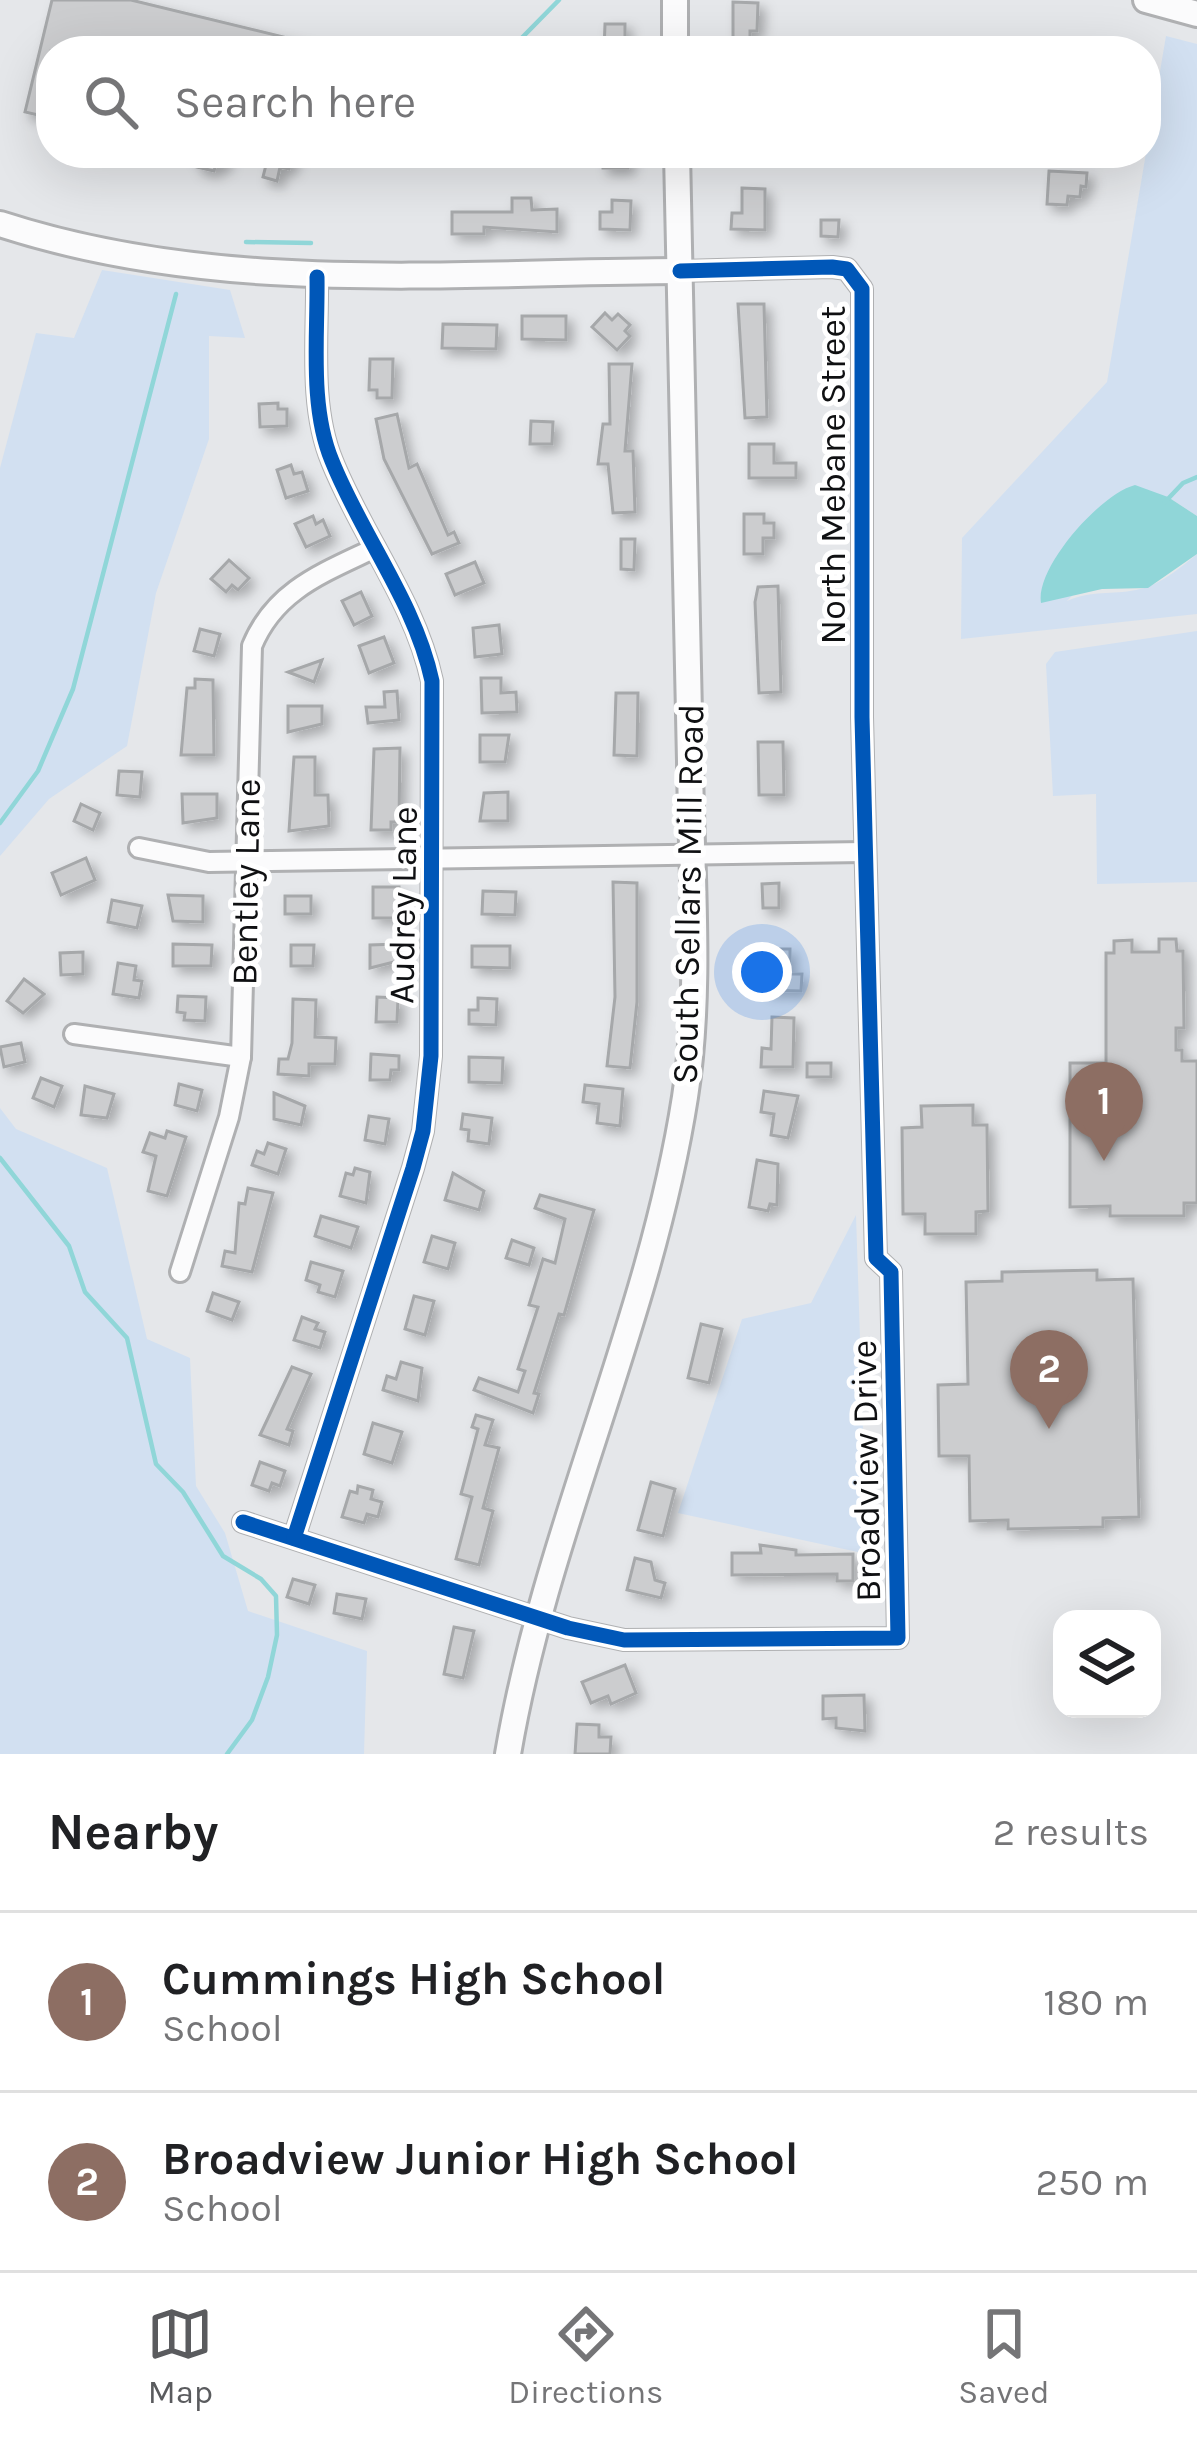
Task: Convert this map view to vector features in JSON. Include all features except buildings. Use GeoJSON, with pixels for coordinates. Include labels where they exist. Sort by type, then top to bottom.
{"type":"FeatureCollection","features":[{"type":"Feature","properties":{"kind":"main road"},"geometry":{"type":"LineString","coordinates":[[675,0],[676,36]]}},
{"type":"Feature","properties":{"kind":"main road"},"geometry":{"type":"LineString","coordinates":[[1146,0],[1197,14]]}},
{"type":"Feature","properties":{"kind":"main road","name":"South Sellars Mill Road"},"geometry":{"type":"LineString","coordinates":[[508,1754],[539,1618],[669,1192],[692,1016],[677,168]]}},
{"type":"Feature","properties":{"kind":"main road","name":"North Mebane Street"},"geometry":{"type":"LineString","coordinates":[[0,224],[140,258],[317,277],[680,271]]}},
{"type":"Feature","properties":{"kind":"street","name":"North Mebane Street"},"geometry":{"type":"LineString","coordinates":[[680,271],[832,267],[847,269],[862,289],[864,852]]}},
{"type":"Feature","properties":{"kind":"street","name":"Audrey Lane"},"geometry":{"type":"LineString","coordinates":[[295,1538],[423,1131],[431,1056],[432,681],[415,626],[330,458],[321,418],[317,277]]}},
{"type":"Feature","properties":{"kind":"street","name":"Bentley Lane"},"geometry":{"type":"LineString","coordinates":[[180,1272],[229,1117],[241,1057],[248,667],[260,626],[296,586],[375,548]]}},
{"type":"Feature","properties":{"kind":"street"},"geometry":{"type":"LineString","coordinates":[[140,848],[178,860],[246,862],[864,852]]}},
{"type":"Feature","properties":{"kind":"street","name":"Broadview Drive"},"geometry":{"type":"LineString","coordinates":[[243,1522],[539,1618],[650,1643],[898,1638],[890,1272],[876,1258],[864,852]]}},
{"type":"Feature","properties":{"kind":"street"},"geometry":{"type":"LineString","coordinates":[[74,1034],[241,1057]]}},
{"type":"Feature","properties":{"kind":"shaded area"},"geometry":{"type":"Polygon","coordinates":[[[1166,36],[1197,44],[1197,516],[1168,497],[1067,601],[1145,588],[1197,554],[1197,614],[961,639],[962,538],[1107,382],[1143,168],[1161,168],[1161,65],[1166,36]]]}},
{"type":"Feature","properties":{"kind":"shaded area"},"geometry":{"type":"Polygon","coordinates":[[[102,270],[230,290],[245,338],[209,336],[209,439],[156,593],[127,746],[49,799],[0,856],[0,468],[36,333],[74,338],[102,270]]]}},
{"type":"Feature","properties":{"kind":"shaded area"},"geometry":{"type":"Polygon","coordinates":[[[1197,631],[1197,882],[1097,884],[1096,794],[1053,796],[1046,664],[1055,652],[1197,631]]]}},
{"type":"Feature","properties":{"kind":"shaded area"},"geometry":{"type":"Polygon","coordinates":[[[0,1108],[16,1129],[107,1168],[147,1339],[190,1358],[196,1486],[225,1533],[248,1611],[367,1651],[364,1754],[0,1754],[0,1108]]]}},
{"type":"Feature","properties":{"kind":"shaded area"},"geometry":{"type":"Polygon","coordinates":[[[856,1215],[867,1554],[678,1513],[742,1319],[811,1303],[856,1215]]]}},
{"type":"Feature","properties":{"kind":"water"},"geometry":{"type":"Polygon","coordinates":[[[1135,485],[1168,497],[1197,516],[1197,554],[1148,588],[1102,589],[1041,603],[1048,571],[1073,534],[1105,502],[1135,485]]]}},
{"type":"Feature","properties":{"kind":"waterway"},"geometry":{"type":"LineString","coordinates":[[524,36],[559,0]]}},
{"type":"Feature","properties":{"kind":"waterway"},"geometry":{"type":"LineString","coordinates":[[246,242],[311,243]]}},
{"type":"Feature","properties":{"kind":"waterway"},"geometry":{"type":"LineString","coordinates":[[0,823],[38,771],[73,689],[176,294]]}},
{"type":"Feature","properties":{"kind":"waterway"},"geometry":{"type":"LineString","coordinates":[[1165,502],[1183,483],[1197,477]]}},
{"type":"Feature","properties":{"kind":"waterway"},"geometry":{"type":"LineString","coordinates":[[0,1158],[69,1246],[85,1292],[127,1338],[156,1464],[183,1492],[223,1556],[261,1579],[276,1596],[277,1635],[268,1677],[252,1720],[227,1754]]}},
{"type":"Feature","properties":{"kind":"cycle path"},"geometry":{"type":"LineString","coordinates":[[243,1522],[568,1628],[624,1640],[898,1638],[891,1272],[876,1258],[862,717],[862,289],[847,269],[832,267],[680,271]]}},
{"type":"Feature","properties":{"kind":"cycle path"},"geometry":{"type":"LineString","coordinates":[[294,1538],[413,1168],[423,1131],[431,1056],[432,681],[401,596],[344,489],[325,440],[316,370],[317,277]]}},
{"type":"Feature","properties":{"kind":"place","name":"Cummings High School"},"geometry":{"type":"Point","coordinates":[1104,1161]}},
{"type":"Feature","properties":{"kind":"place","name":"Broadview Junior High School"},"geometry":{"type":"Point","coordinates":[1049,1429]}}]}
